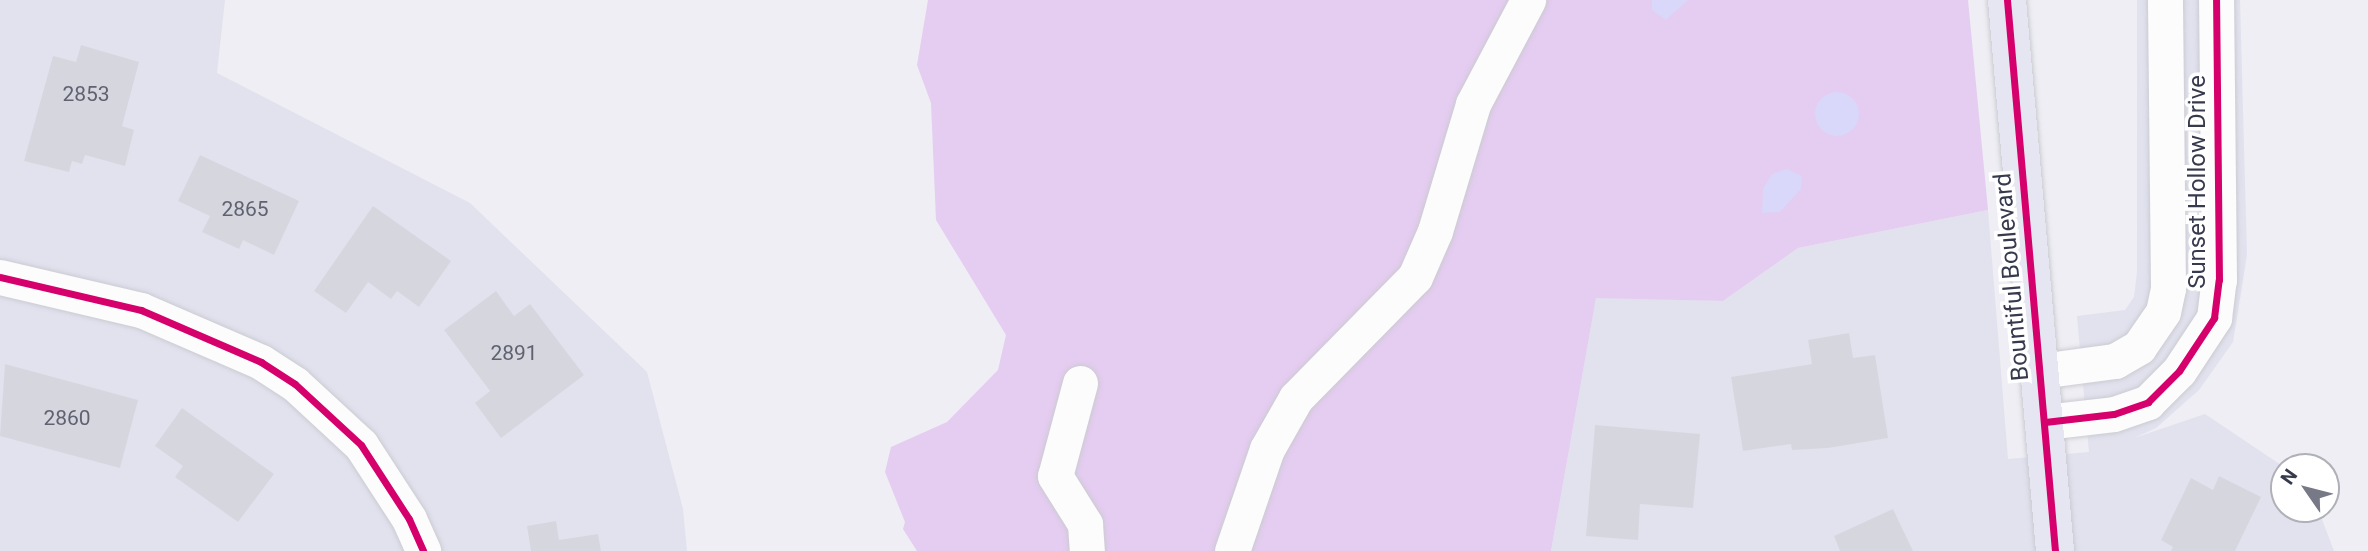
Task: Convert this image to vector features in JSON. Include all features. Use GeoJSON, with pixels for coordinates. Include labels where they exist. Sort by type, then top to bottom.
{"type":"FeatureCollection","features":[{"type":"Feature","properties":{"kind":"main road","name":"Bountiful Boulevard"},"geometry":{"type":"LineString","coordinates":[[2007,0],[2055,551]]}},
{"type":"Feature","properties":{"kind":"street"},"geometry":{"type":"LineString","coordinates":[[1232,551],[1267,449],[1296,398],[1415,278],[1435,231],[1473,104],[1528,0]]}},
{"type":"Feature","properties":{"kind":"street","name":"Sunset Hollow Drive"},"geometry":{"type":"LineString","coordinates":[[2040,371],[2115,361],[2139,347],[2163,312],[2168,288],[2165,0]]}},
{"type":"Feature","properties":{"kind":"street","name":"Sunset Hollow Drive"},"geometry":{"type":"LineString","coordinates":[[2045,422],[2114,414],[2148,402],[2179,372],[2214,318],[2219,280],[2216,0]]}},
{"type":"Feature","properties":{"kind":"street"},"geometry":{"type":"LineString","coordinates":[[0,277],[141,310],[261,362],[312,398],[361,445],[409,519],[422,551]]}},
{"type":"Feature","properties":{"kind":"street"},"geometry":{"type":"LineString","coordinates":[[1080,383],[1055,476],[1085,524],[1087,551]]}},
{"type":"Feature","properties":{"kind":"shaded area"},"geometry":{"type":"Polygon","coordinates":[[[0,0],[225,0],[217,73],[470,203],[647,372],[683,509],[687,551],[0,551],[0,0]]]}},
{"type":"Feature","properties":{"kind":"shaded area"},"geometry":{"type":"Polygon","coordinates":[[[928,0],[1968,0],[1988,210],[1798,248],[1723,301],[1596,298],[1551,551],[917,551],[903,529],[905,522],[885,472],[891,447],[947,422],[998,370],[1006,335],[936,220],[931,103],[917,65],[928,0]]]}},
{"type":"Feature","properties":{"kind":"shaded area"},"geometry":{"type":"Polygon","coordinates":[[[2137,0],[2240,0],[2247,255],[2233,342],[2199,390],[2156,428],[2134,438],[2205,414],[2270,458],[2270,523],[2323,523],[2334,551],[1551,551],[1596,297],[1723,301],[1798,248],[1988,210],[2008,459],[2089,452],[2077,316],[2125,310],[2134,297],[2137,272],[2137,0]]]}},
{"type":"Feature","properties":{"kind":"sand"},"geometry":{"type":"Polygon","coordinates":[[[1652,0],[1688,0],[1666,20],[1652,10],[1652,0]]]}},
{"type":"Feature","properties":{"kind":"sand"},"geometry":{"type":"Polygon","coordinates":[[[1837,92],[1853,98],[1859,114],[1853,130],[1837,136],[1821,130],[1815,114],[1821,98],[1837,92]]]}},
{"type":"Feature","properties":{"kind":"sand"},"geometry":{"type":"Polygon","coordinates":[[[1787,169],[1802,176],[1801,189],[1780,212],[1762,213],[1763,189],[1772,174],[1787,169]]]}},
{"type":"Feature","properties":{"kind":"building"},"geometry":{"type":"Polygon","coordinates":[[[81,45],[139,62],[122,126],[134,130],[125,166],[85,155],[82,164],[72,161],[69,172],[24,161],[53,56],[76,62],[81,45]]]}},
{"type":"Feature","properties":{"kind":"building"},"geometry":{"type":"Polygon","coordinates":[[[200,155],[299,201],[274,255],[243,240],[239,249],[202,232],[210,216],[178,201],[200,155]]]}},
{"type":"Feature","properties":{"kind":"building"},"geometry":{"type":"Polygon","coordinates":[[[373,206],[451,261],[419,307],[397,291],[391,299],[368,282],[346,313],[314,291],[373,206]]]}},
{"type":"Feature","properties":{"kind":"building"},"geometry":{"type":"Polygon","coordinates":[[[496,291],[514,316],[530,304],[584,375],[501,438],[475,403],[490,391],[444,330],[496,291]]]}},
{"type":"Feature","properties":{"kind":"building"},"geometry":{"type":"Polygon","coordinates":[[[1849,333],[1853,358],[1875,355],[1888,438],[1828,448],[1792,450],[1791,444],[1743,451],[1731,377],[1812,364],[1808,340],[1849,333]]]}},
{"type":"Feature","properties":{"kind":"building"},"geometry":{"type":"Polygon","coordinates":[[[5,364],[138,400],[120,468],[0,436],[5,364]]]}},
{"type":"Feature","properties":{"kind":"building"},"geometry":{"type":"Polygon","coordinates":[[[182,408],[274,474],[238,522],[175,477],[183,466],[155,446],[182,408]]]}},
{"type":"Feature","properties":{"kind":"building"},"geometry":{"type":"Polygon","coordinates":[[[1595,425],[1700,434],[1693,508],[1640,504],[1638,540],[1586,536],[1595,425]]]}},
{"type":"Feature","properties":{"kind":"building"},"geometry":{"type":"Polygon","coordinates":[[[2219,476],[2261,497],[2235,551],[2171,551],[2173,547],[2161,540],[2191,478],[2213,490],[2219,476]]]}},
{"type":"Feature","properties":{"kind":"building"},"geometry":{"type":"Polygon","coordinates":[[[1893,509],[1913,551],[1840,551],[1834,536],[1893,509]]]}},
{"type":"Feature","properties":{"kind":"building"},"geometry":{"type":"Polygon","coordinates":[[[556,521],[559,540],[598,534],[601,551],[531,551],[527,526],[556,521]]]}},
{"type":"Feature","properties":{"kind":"cycle path"},"geometry":{"type":"LineString","coordinates":[[2007,0],[2055,551]]}},
{"type":"Feature","properties":{"kind":"cycle path"},"geometry":{"type":"LineString","coordinates":[[2045,422],[2114,414],[2148,402],[2179,371],[2214,318],[2219,280],[2216,0]]}},
{"type":"Feature","properties":{"kind":"cycle path"},"geometry":{"type":"LineString","coordinates":[[0,277],[141,310],[261,362],[295,384],[361,445],[409,519],[423,551]]}}]}
